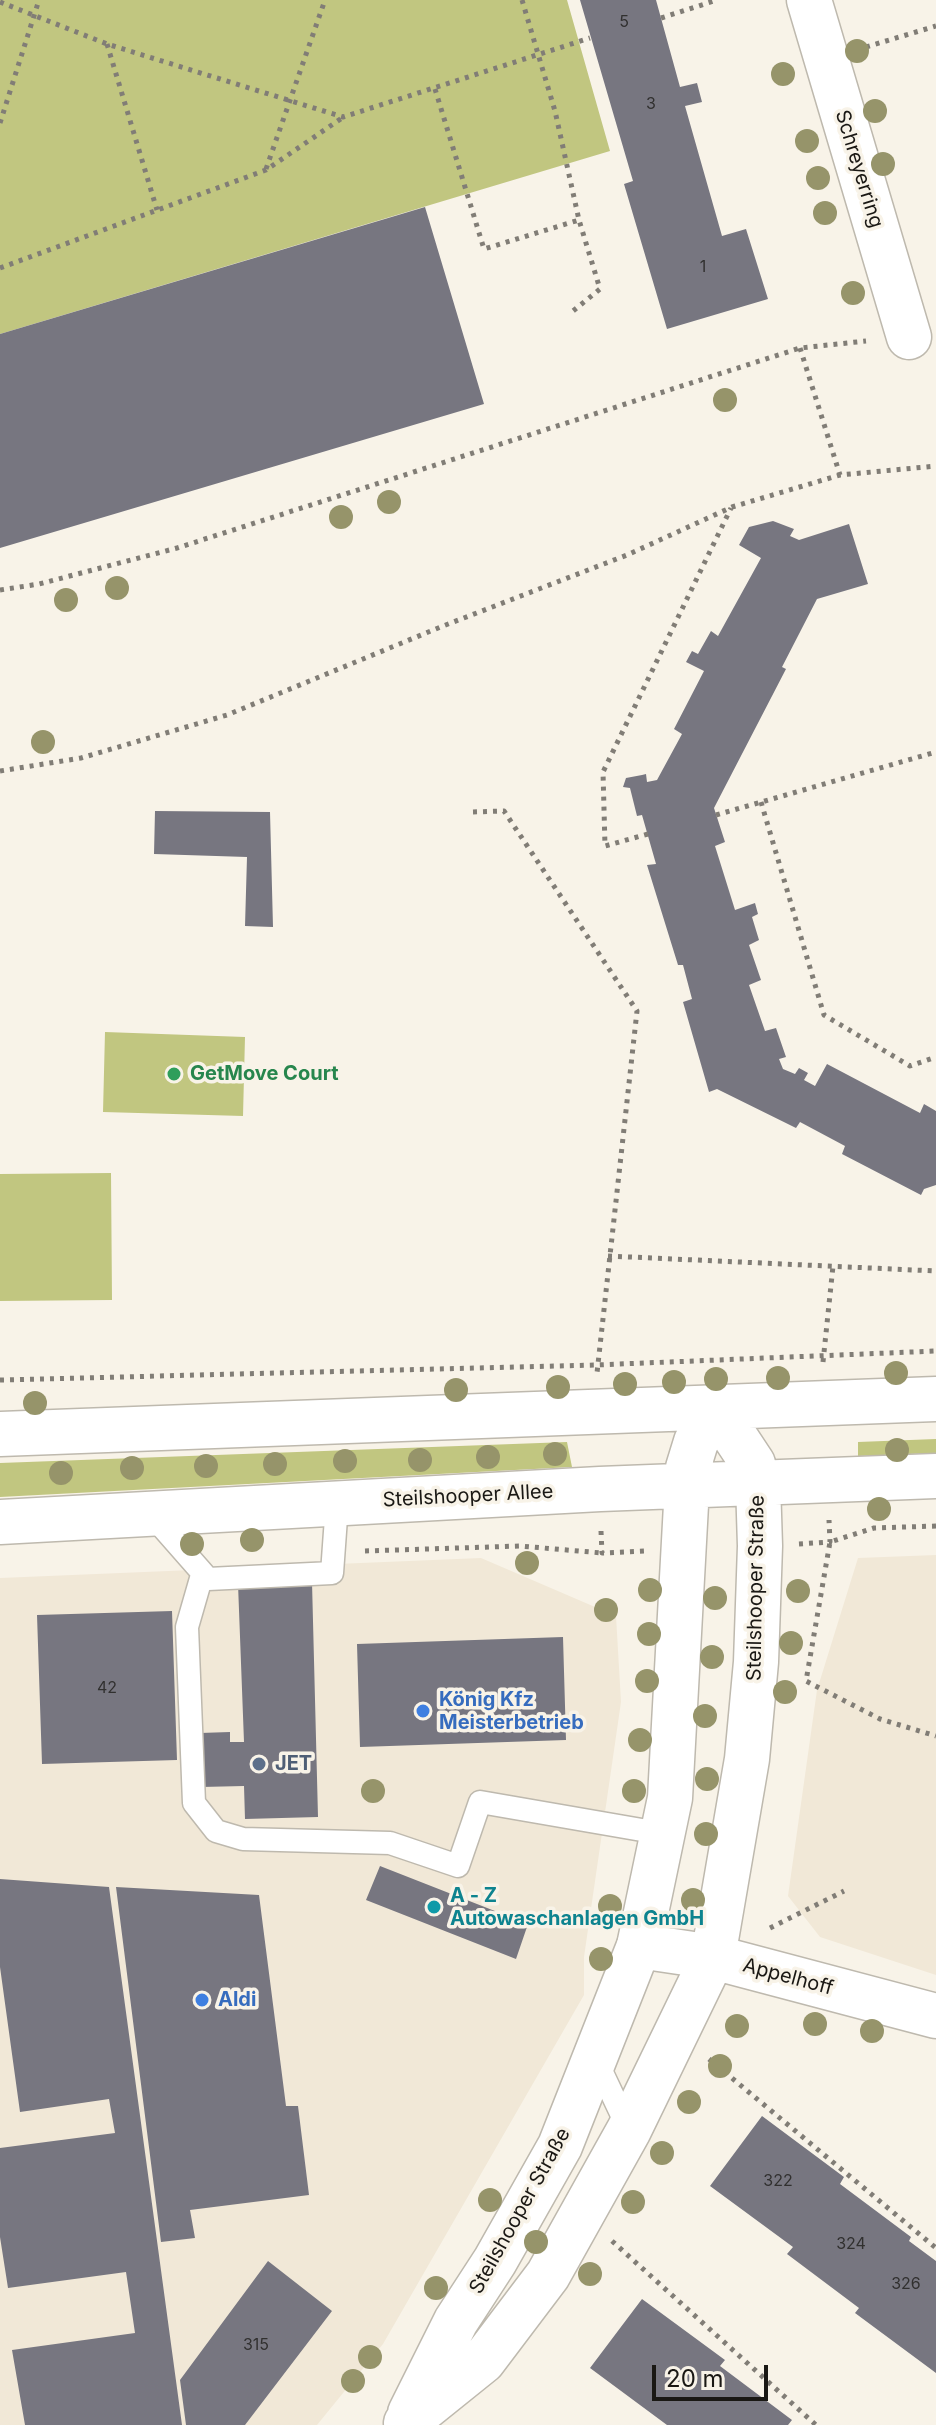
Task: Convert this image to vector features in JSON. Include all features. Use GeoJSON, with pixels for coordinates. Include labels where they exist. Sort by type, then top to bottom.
{"type":"FeatureCollection","features":[{"type":"Feature","properties":{"kind":"street","name":"Schreyerring"},"geometry":{"type":"LineString","coordinates":[[809,0],[909,337]]}},
{"type":"Feature","properties":{"kind":"street"},"geometry":{"type":"LineString","coordinates":[[0,1434],[936,1399]]}},
{"type":"Feature","properties":{"kind":"street","name":"Steilshooper Straße"},"geometry":{"type":"LineString","coordinates":[[716,1408],[741,1442],[758,1483],[760,1546],[755,1676],[735,1841],[713,1957],[629,2130],[548,2275],[483,2361],[405,2424],[456,2321],[495,2261],[560,2146],[639,1946],[665,1834],[670,1798],[685,1486],[696,1442],[716,1408]]}},
{"type":"Feature","properties":{"kind":"street","name":"Steilshooper Allee"},"geometry":{"type":"LineString","coordinates":[[0,1522],[936,1476]]}},
{"type":"Feature","properties":{"kind":"street","name":"Appelhoff"},"geometry":{"type":"LineString","coordinates":[[639,1946],[713,1957],[936,2016]]}},
{"type":"Feature","properties":{"kind":"lane"},"geometry":{"type":"LineString","coordinates":[[150,1513],[208,1579],[332,1573],[337,1504]]}},
{"type":"Feature","properties":{"kind":"lane"},"geometry":{"type":"LineString","coordinates":[[202,1575],[187,1627],[194,1803],[216,1831],[243,1839],[390,1843],[458,1866],[480,1802],[665,1834]]}},
{"type":"Feature","properties":{"kind":"lane"},"geometry":{"type":"LineString","coordinates":[[596,2060],[629,2130]]}},
{"type":"Feature","properties":{"kind":"lane"},"geometry":{"type":"LineString","coordinates":[[495,2261],[517,2271],[548,2275]]}},
{"type":"Feature","properties":{"kind":"path"},"geometry":{"type":"LineString","coordinates":[[0,123],[39,0]]}},
{"type":"Feature","properties":{"kind":"path"},"geometry":{"type":"LineString","coordinates":[[266,170],[325,0]]}},
{"type":"Feature","properties":{"kind":"path"},"geometry":{"type":"LineString","coordinates":[[522,0],[555,111],[579,220],[600,289],[573,311]]}},
{"type":"Feature","properties":{"kind":"path"},"geometry":{"type":"LineString","coordinates":[[661,18],[717,0]]}},
{"type":"Feature","properties":{"kind":"path"},"geometry":{"type":"LineString","coordinates":[[0,2],[107,44],[290,104],[343,117]]}},
{"type":"Feature","properties":{"kind":"path"},"geometry":{"type":"LineString","coordinates":[[826,59],[936,26]]}},
{"type":"Feature","properties":{"kind":"path"},"geometry":{"type":"LineString","coordinates":[[0,268],[266,170],[343,117],[590,38]]}},
{"type":"Feature","properties":{"kind":"path"},"geometry":{"type":"LineString","coordinates":[[107,44],[157,210]]}},
{"type":"Feature","properties":{"kind":"path"},"geometry":{"type":"LineString","coordinates":[[435,89],[484,249],[579,220]]}},
{"type":"Feature","properties":{"kind":"path"},"geometry":{"type":"LineString","coordinates":[[0,590],[39,584],[177,548],[800,348],[909,337]]}},
{"type":"Feature","properties":{"kind":"path"},"geometry":{"type":"LineString","coordinates":[[800,348],[840,475]]}},
{"type":"Feature","properties":{"kind":"path"},"geometry":{"type":"LineString","coordinates":[[0,771],[81,758],[227,715],[443,626],[627,555],[732,507],[840,475],[936,466]]}},
{"type":"Feature","properties":{"kind":"path"},"geometry":{"type":"LineString","coordinates":[[648,834],[605,846],[603,772],[732,507]]}},
{"type":"Feature","properties":{"kind":"path"},"geometry":{"type":"LineString","coordinates":[[716,815],[936,752]]}},
{"type":"Feature","properties":{"kind":"path"},"geometry":{"type":"LineString","coordinates":[[761,802],[824,1015],[910,1066],[936,1057]]}},
{"type":"Feature","properties":{"kind":"path"},"geometry":{"type":"LineString","coordinates":[[473,812],[504,811],[637,1011],[596,1365]]}},
{"type":"Feature","properties":{"kind":"path"},"geometry":{"type":"LineString","coordinates":[[608,1256],[936,1271]]}},
{"type":"Feature","properties":{"kind":"path"},"geometry":{"type":"LineString","coordinates":[[823,1357],[833,1266]]}},
{"type":"Feature","properties":{"kind":"path"},"geometry":{"type":"LineString","coordinates":[[0,1380],[596,1365],[936,1351]]}},
{"type":"Feature","properties":{"kind":"path"},"geometry":{"type":"LineString","coordinates":[[829,1508],[830,1542],[806,1681],[880,1719],[936,1736]]}},
{"type":"Feature","properties":{"kind":"path"},"geometry":{"type":"LineString","coordinates":[[786,1544],[830,1542],[874,1528],[936,1526]]}},
{"type":"Feature","properties":{"kind":"path"},"geometry":{"type":"LineString","coordinates":[[601,1530],[602,1553],[644,1551]]}},
{"type":"Feature","properties":{"kind":"path"},"geometry":{"type":"LineString","coordinates":[[713,1957],[844,1891]]}},
{"type":"Feature","properties":{"kind":"path"},"geometry":{"type":"LineString","coordinates":[[677,2032],[936,2248]]}},
{"type":"Feature","properties":{"kind":"path"},"geometry":{"type":"LineString","coordinates":[[582,2214],[816,2425]]}},
{"type":"Feature","properties":{"kind":"shaded area"},"geometry":{"type":"Polygon","coordinates":[[[936,1555],[936,1975],[820,1937],[788,1896],[817,1690],[858,1558],[936,1555]]]}},
{"type":"Feature","properties":{"kind":"shaded area"},"geometry":{"type":"Polygon","coordinates":[[[481,1558],[616,1616],[621,1702],[584,1957],[584,1995],[383,2344],[317,2425],[0,2425],[0,1578],[481,1558]]]}},
{"type":"Feature","properties":{"kind":"green space"},"geometry":{"type":"Polygon","coordinates":[[[0,0],[567,0],[610,151],[0,334],[0,0]]]}},
{"type":"Feature","properties":{"kind":"green space","name":"GetMove Court"},"geometry":{"type":"Polygon","coordinates":[[[105,1032],[245,1037],[243,1116],[103,1112],[105,1032]]]}},
{"type":"Feature","properties":{"kind":"green space"},"geometry":{"type":"Polygon","coordinates":[[[111,1173],[112,1300],[0,1301],[0,1174],[111,1173]]]}},
{"type":"Feature","properties":{"kind":"green space"},"geometry":{"type":"Polygon","coordinates":[[[936,1439],[936,1453],[858,1456],[858,1442],[936,1439]]]}},
{"type":"Feature","properties":{"kind":"green space"},"geometry":{"type":"Polygon","coordinates":[[[567,1442],[572,1467],[0,1497],[0,1463],[567,1442]]]}},
{"type":"Feature","properties":{"kind":"building"},"geometry":{"type":"Polygon","coordinates":[[[580,0],[656,0],[680,87],[697,83],[702,102],[685,106],[722,236],[746,229],[768,299],[667,329],[624,184],[633,181],[580,0]]]}},
{"type":"Feature","properties":{"kind":"building"},"geometry":{"type":"Polygon","coordinates":[[[425,207],[484,404],[0,548],[0,334],[425,207]]]}},
{"type":"Feature","properties":{"kind":"building"},"geometry":{"type":"Polygon","coordinates":[[[773,521],[794,529],[790,536],[799,540],[849,524],[868,584],[817,599],[782,667],[786,669],[714,808],[725,842],[715,846],[735,910],[755,903],[758,914],[752,917],[759,940],[749,945],[761,980],[749,985],[765,1031],[776,1028],[786,1057],[779,1059],[783,1069],[795,1074],[799,1068],[808,1073],[804,1080],[815,1086],[827,1064],[920,1113],[924,1104],[936,1111],[936,1185],[924,1189],[921,1195],[842,1154],[845,1146],[800,1122],[796,1128],[717,1089],[709,1092],[683,1002],[692,999],[683,965],[678,965],[647,865],[656,864],[642,815],[637,816],[630,788],[623,787],[626,778],[646,774],[647,782],[657,780],[682,734],[674,729],[704,671],[686,662],[692,651],[698,654],[711,631],[718,636],[761,558],[739,545],[749,527],[773,521]]]}},
{"type":"Feature","properties":{"kind":"building"},"geometry":{"type":"Polygon","coordinates":[[[155,811],[270,812],[273,927],[245,926],[247,857],[154,854],[155,811]]]}},
{"type":"Feature","properties":{"kind":"building"},"geometry":{"type":"Polygon","coordinates":[[[312,1582],[318,1817],[245,1819],[244,1786],[201,1787],[200,1733],[230,1732],[230,1742],[244,1742],[238,1584],[312,1582]]]}},
{"type":"Feature","properties":{"kind":"building"},"geometry":{"type":"Polygon","coordinates":[[[172,1611],[177,1760],[42,1764],[37,1615],[172,1611]]]}},
{"type":"Feature","properties":{"kind":"building"},"geometry":{"type":"Polygon","coordinates":[[[563,1637],[566,1740],[360,1747],[357,1644],[563,1637]]]}},
{"type":"Feature","properties":{"kind":"building","name":"A - Z Autowaschanlagen GmbH"},"geometry":{"type":"Polygon","coordinates":[[[380,1866],[528,1924],[516,1959],[366,1900],[380,1866]]]}},
{"type":"Feature","properties":{"kind":"building"},"geometry":{"type":"Polygon","coordinates":[[[0,1879],[109,1887],[182,2425],[25,2425],[12,2350],[135,2333],[126,2272],[8,2288],[0,2237],[0,2148],[115,2133],[109,2099],[20,2112],[0,1967],[0,1879]]]}},
{"type":"Feature","properties":{"kind":"building","name":"Aldi"},"geometry":{"type":"Polygon","coordinates":[[[116,1887],[259,1895],[286,2106],[298,2106],[309,2195],[190,2210],[195,2238],[161,2242],[116,1887]]]}},
{"type":"Feature","properties":{"kind":"building"},"geometry":{"type":"Polygon","coordinates":[[[762,2116],[844,2177],[840,2184],[911,2237],[909,2241],[936,2261],[936,2373],[855,2313],[859,2308],[787,2254],[793,2247],[710,2186],[762,2116]]]}},
{"type":"Feature","properties":{"kind":"building"},"geometry":{"type":"Polygon","coordinates":[[[268,2261],[332,2311],[245,2425],[186,2425],[180,2380],[268,2261]]]}},
{"type":"Feature","properties":{"kind":"building"},"geometry":{"type":"Polygon","coordinates":[[[642,2299],[725,2360],[720,2366],[792,2420],[788,2425],[667,2425],[590,2368],[642,2299]]]}},
{"type":"Feature","properties":{"kind":"place","name":"GetMove Court"},"geometry":{"type":"Point","coordinates":[174,1074]}},
{"type":"Feature","properties":{"kind":"place","name":"König Kfz Meisterbetrieb"},"geometry":{"type":"Point","coordinates":[423,1711]}},
{"type":"Feature","properties":{"kind":"place","name":"JET"},"geometry":{"type":"Point","coordinates":[259,1764]}},
{"type":"Feature","properties":{"kind":"place","name":"A - Z Autowaschanlagen GmbH"},"geometry":{"type":"Point","coordinates":[434,1907]}},
{"type":"Feature","properties":{"kind":"place","name":"Aldi"},"geometry":{"type":"Point","coordinates":[202,2000]}}]}
